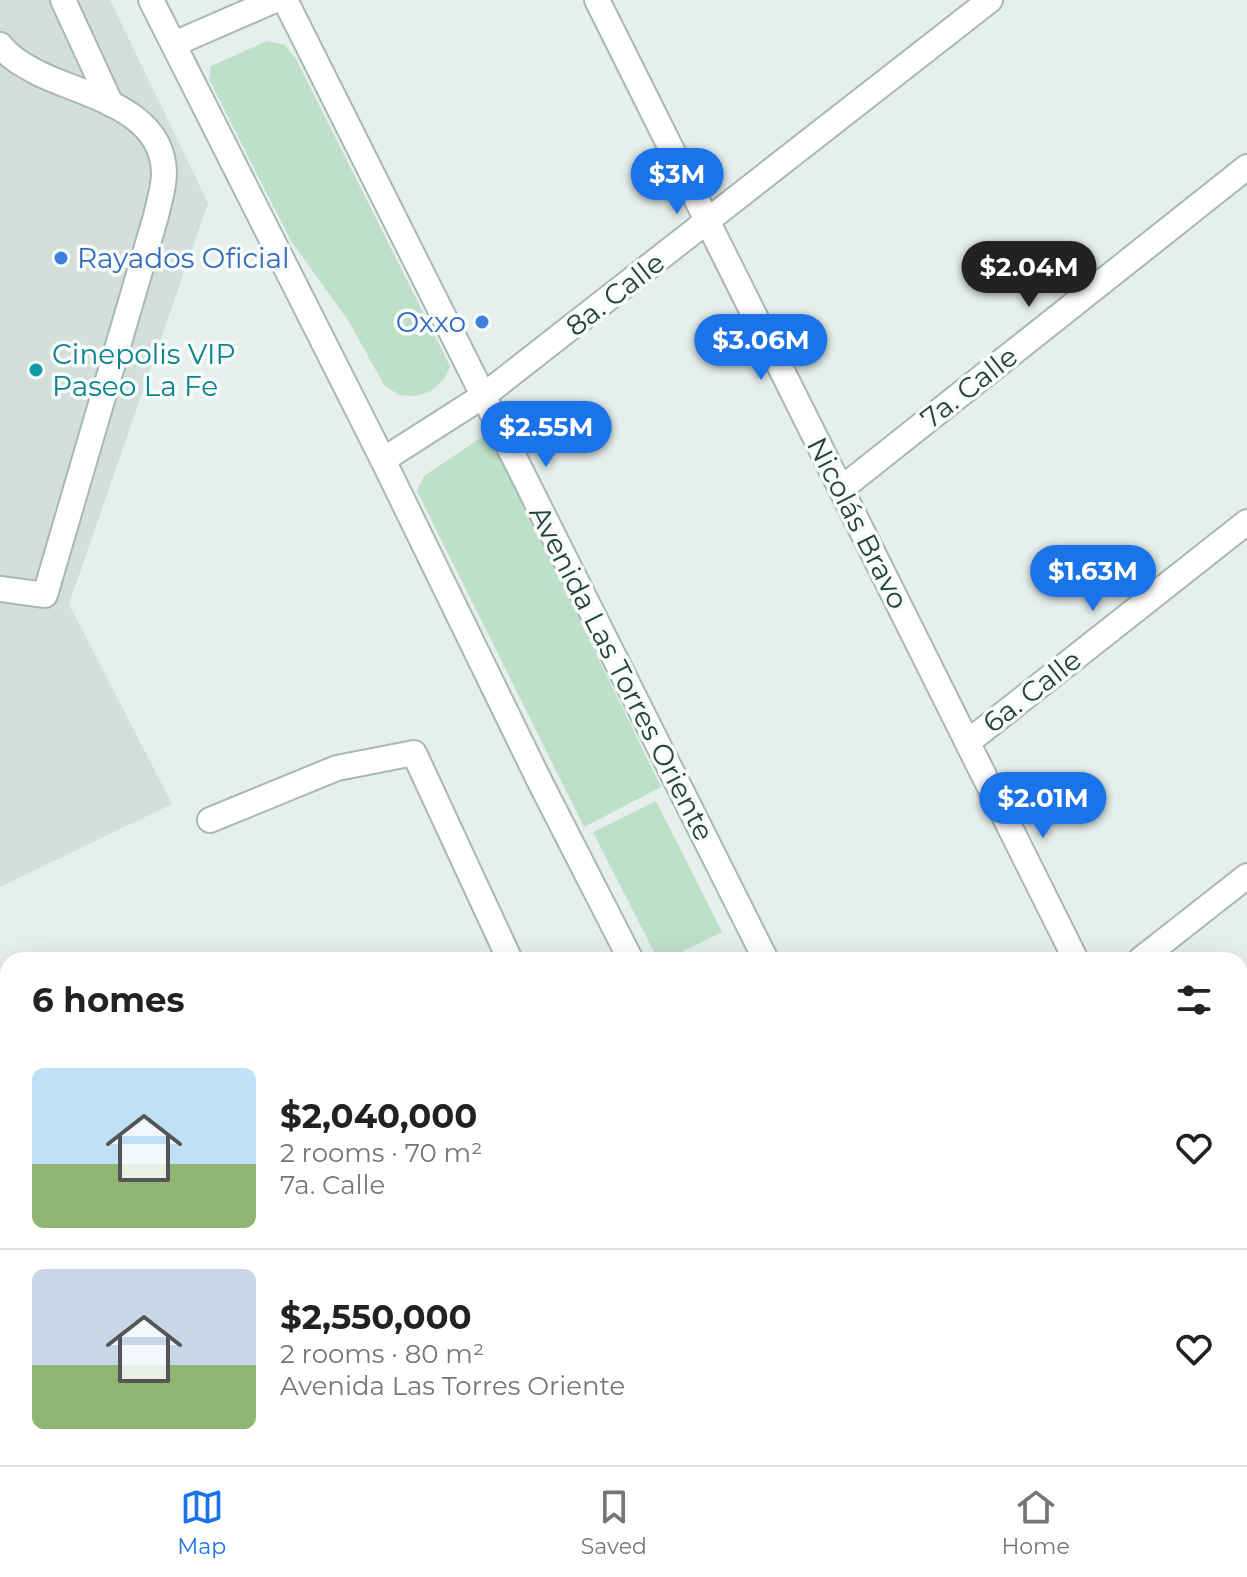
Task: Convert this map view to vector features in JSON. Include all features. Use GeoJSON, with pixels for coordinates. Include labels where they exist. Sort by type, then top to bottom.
{"type":"FeatureCollection","features":[{"type":"Feature","properties":{"kind":"street"},"geometry":{"type":"LineString","coordinates":[[63,0],[111,104]]}},
{"type":"Feature","properties":{"kind":"street"},"geometry":{"type":"LineString","coordinates":[[151,0],[627,952]]}},
{"type":"Feature","properties":{"kind":"street"},"geometry":{"type":"LineString","coordinates":[[174,44],[275,0]]}},
{"type":"Feature","properties":{"kind":"street","name":"Avenida Las Torres Oriente"},"geometry":{"type":"LineString","coordinates":[[285,0],[762,952]]}},
{"type":"Feature","properties":{"kind":"street","name":"Nicolás Bravo"},"geometry":{"type":"LineString","coordinates":[[597,0],[1072,952]]}},
{"type":"Feature","properties":{"kind":"street","name":"8a. Calle"},"geometry":{"type":"LineString","coordinates":[[383,460],[483,396],[990,0]]}},
{"type":"Feature","properties":{"kind":"street"},"geometry":{"type":"LineString","coordinates":[[0,45],[23,66],[132,116],[155,138],[164,170],[161,195],[45,595],[0,589]]}},
{"type":"Feature","properties":{"kind":"street","name":"7a. Calle"},"geometry":{"type":"LineString","coordinates":[[841,489],[1247,167]]}},
{"type":"Feature","properties":{"kind":"street","name":"6a. Calle"},"geometry":{"type":"LineString","coordinates":[[968,742],[1247,522]]}},
{"type":"Feature","properties":{"kind":"street"},"geometry":{"type":"LineString","coordinates":[[210,820],[337,768],[414,753],[506,952]]}},
{"type":"Feature","properties":{"kind":"street"},"geometry":{"type":"LineString","coordinates":[[1150,952],[1247,876]]}},
{"type":"Feature","properties":{"kind":"shaded area"},"geometry":{"type":"Polygon","coordinates":[[[0,0],[110,0],[208,203],[69,604],[172,804],[0,887],[0,0]]]}},
{"type":"Feature","properties":{"kind":"green space"},"geometry":{"type":"Polygon","coordinates":[[[267,41],[285,45],[296,59],[445,356],[450,367],[444,379],[431,391],[416,396],[399,395],[384,385],[348,320],[291,241],[209,79],[211,66],[267,41]]]}},
{"type":"Feature","properties":{"kind":"green space"},"geometry":{"type":"Polygon","coordinates":[[[485,435],[495,447],[661,787],[584,827],[417,491],[424,476],[485,435]]]}},
{"type":"Feature","properties":{"kind":"green space"},"geometry":{"type":"Polygon","coordinates":[[[656,801],[722,932],[682,952],[654,952],[593,832],[656,801]]]}},
{"type":"Feature","properties":{"kind":"place","name":"Rayados Oficial"},"geometry":{"type":"Point","coordinates":[61,258]}},
{"type":"Feature","properties":{"kind":"place","name":"Oxxo"},"geometry":{"type":"Point","coordinates":[482,322]}},
{"type":"Feature","properties":{"kind":"place","name":"Cinepolis VIP Paseo La Fe"},"geometry":{"type":"Point","coordinates":[36,370]}}]}
